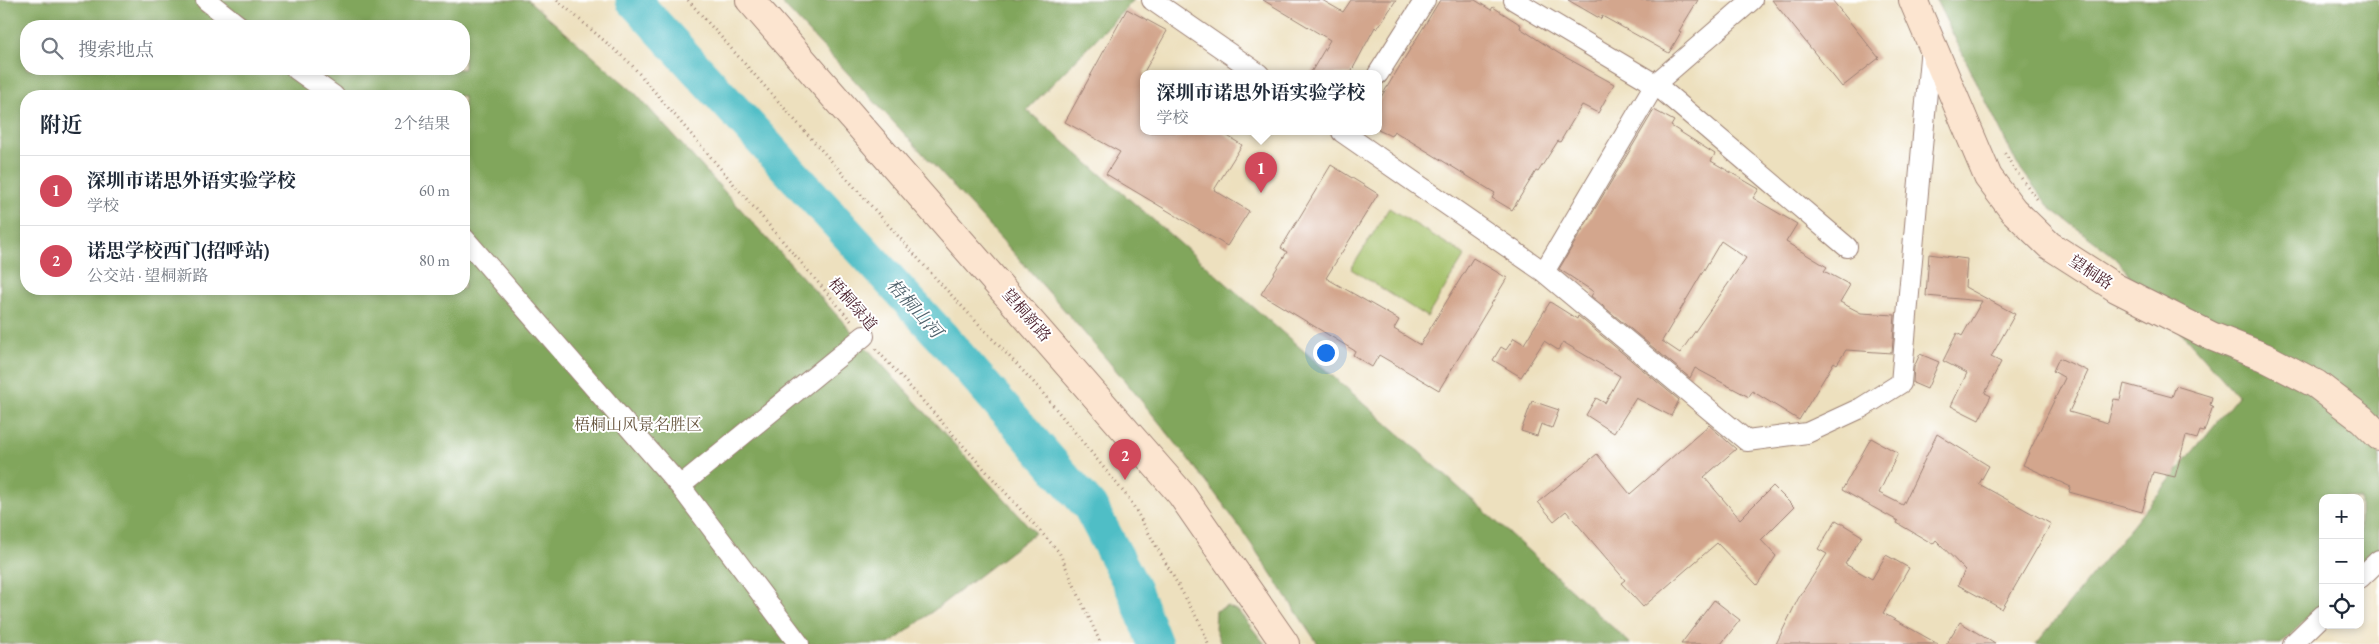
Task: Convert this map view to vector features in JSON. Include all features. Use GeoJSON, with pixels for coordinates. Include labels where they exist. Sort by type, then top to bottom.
{"type":"FeatureCollection","features":[{"type":"Feature","properties":{"kind":"street"},"geometry":{"type":"LineString","coordinates":[[206,0],[231,20]]}},
{"type":"Feature","properties":{"kind":"street","name":"望桐新路"},"geometry":{"type":"LineString","coordinates":[[750,0],[1015,301],[1181,494],[1285,644]]}},
{"type":"Feature","properties":{"kind":"street"},"geometry":{"type":"LineString","coordinates":[[1152,0],[1253,70]]}},
{"type":"Feature","properties":{"kind":"street"},"geometry":{"type":"LineString","coordinates":[[1381,70],[1425,0]]}},
{"type":"Feature","properties":{"kind":"street"},"geometry":{"type":"LineString","coordinates":[[1514,0],[1655,84],[1847,247]]}},
{"type":"Feature","properties":{"kind":"street"},"geometry":{"type":"LineString","coordinates":[[1544,272],[1655,84],[1752,0]]}},
{"type":"Feature","properties":{"kind":"street","name":"望桐路"},"geometry":{"type":"LineString","coordinates":[[1913,0],[1932,40],[1962,120],[1988,177],[2013,210],[2049,245],[2116,288],[2211,336],[2264,357],[2316,384],[2362,419],[2379,436]]}},
{"type":"Feature","properties":{"kind":"street"},"geometry":{"type":"LineString","coordinates":[[1346,135],[1544,272],[1748,441],[1806,433],[1861,408],[1901,383],[1932,40]]}},
{"type":"Feature","properties":{"kind":"street"},"geometry":{"type":"LineString","coordinates":[[304,75],[326,90]]}},
{"type":"Feature","properties":{"kind":"street"},"geometry":{"type":"LineString","coordinates":[[470,245],[680,486],[799,644]]}},
{"type":"Feature","properties":{"kind":"street"},"geometry":{"type":"LineString","coordinates":[[680,486],[864,336]]}},
{"type":"Feature","properties":{"kind":"street"},"geometry":{"type":"LineString","coordinates":[[2364,574],[2379,560]]}},
{"type":"Feature","properties":{"kind":"street"},"geometry":{"type":"LineString","coordinates":[[2293,644],[2319,619]]}},
{"type":"Feature","properties":{"kind":"path","name":"梧桐绿道"},"geometry":{"type":"LineString","coordinates":[[557,0],[630,63],[864,336],[1059,552],[1102,644]]}},
{"type":"Feature","properties":{"kind":"path"},"geometry":{"type":"LineString","coordinates":[[688,0],[939,282],[1038,387],[1130,500],[1202,627],[1208,644]]}},
{"type":"Feature","properties":{"kind":"path"},"geometry":{"type":"LineString","coordinates":[[2004,152],[2040,202]]}},
{"type":"Feature","properties":{"kind":"green space","name":"梧桐山风景名胜区"},"geometry":{"type":"Polygon","coordinates":[[[0,0],[528,0],[635,93],[1035,533],[890,644],[0,644],[0,0]]]}},
{"type":"Feature","properties":{"kind":"green space"},"geometry":{"type":"Polygon","coordinates":[[[779,0],[1134,0],[1027,110],[1413,446],[1631,644],[1318,644],[1252,545],[1160,423],[1055,299],[779,0]]]}},
{"type":"Feature","properties":{"kind":"green space"},"geometry":{"type":"Polygon","coordinates":[[[1936,0],[2379,0],[2379,549],[2364,563],[2364,494],[2319,494],[2319,607],[2281,644],[2036,644],[2238,396],[2111,254],[2050,208],[2017,164],[1936,0]]]}},
{"type":"Feature","properties":{"kind":"green space"},"geometry":{"type":"Polygon","coordinates":[[[1389,208],[1465,255],[1427,317],[1351,269],[1389,208]]]}},
{"type":"Feature","properties":{"kind":"green space"},"geometry":{"type":"Polygon","coordinates":[[[1227,606],[1238,611],[1265,644],[1221,644],[1215,629],[1216,611],[1227,606]]]}},
{"type":"Feature","properties":{"kind":"building"},"geometry":{"type":"Polygon","coordinates":[[[1263,0],[1322,0],[1343,12],[1351,0],[1396,0],[1377,29],[1375,27],[1352,70],[1312,70],[1330,40],[1263,0]]]}},
{"type":"Feature","properties":{"kind":"building"},"geometry":{"type":"Polygon","coordinates":[[[1440,0],[1475,0],[1491,10],[1493,7],[1521,25],[1520,28],[1558,53],[1614,84],[1598,113],[1582,105],[1560,142],[1558,141],[1538,172],[1536,171],[1512,210],[1492,198],[1495,193],[1394,131],[1391,136],[1382,132],[1382,95],[1440,0]]]}},
{"type":"Feature","properties":{"kind":"building"},"geometry":{"type":"Polygon","coordinates":[[[1568,0],[1698,0],[1679,31],[1681,32],[1669,53],[1602,16],[1601,19],[1568,0]]]}},
{"type":"Feature","properties":{"kind":"building"},"geometry":{"type":"Polygon","coordinates":[[[1772,0],[1832,0],[1879,58],[1842,87],[1772,0]]]}},
{"type":"Feature","properties":{"kind":"building"},"geometry":{"type":"Polygon","coordinates":[[[1127,9],[1167,31],[1145,70],[1140,70],[1140,135],[1226,135],[1242,145],[1214,190],[1249,211],[1227,246],[1106,174],[1120,152],[1065,122],[1127,9]]]}},
{"type":"Feature","properties":{"kind":"building"},"geometry":{"type":"Polygon","coordinates":[[[1654,110],[1674,121],[1671,126],[1715,154],[1711,161],[1759,189],[1753,198],[1797,224],[1786,242],[1827,267],[1824,271],[1850,285],[1840,302],[1861,313],[1895,315],[1892,353],[1846,350],[1837,364],[1834,362],[1799,420],[1752,391],[1749,397],[1695,368],[1690,378],[1591,296],[1594,292],[1559,269],[1654,110]],[[1721,241],[1662,341],[1680,353],[1746,258],[1721,241]]]}},
{"type":"Feature","properties":{"kind":"building"},"geometry":{"type":"Polygon","coordinates":[[[1331,165],[1378,194],[1326,278],[1399,320],[1394,329],[1420,345],[1473,258],[1507,278],[1439,390],[1379,355],[1372,367],[1353,355],[1355,351],[1261,294],[1287,252],[1281,248],[1331,165]]]}},
{"type":"Feature","properties":{"kind":"building"},"geometry":{"type":"Polygon","coordinates":[[[1929,254],[1967,259],[1965,287],[2015,314],[1991,357],[2001,362],[1985,393],[1991,396],[1979,420],[1951,406],[1967,373],[1943,361],[1957,333],[1962,336],[1982,301],[1926,296],[1929,254]]]}},
{"type":"Feature","properties":{"kind":"building"},"geometry":{"type":"Polygon","coordinates":[[[1550,302],[1577,319],[1578,316],[1679,400],[1671,416],[1636,398],[1614,433],[1586,415],[1596,398],[1605,403],[1620,376],[1563,342],[1558,350],[1544,341],[1521,377],[1493,360],[1501,347],[1506,350],[1514,338],[1524,344],[1550,302]]]}},
{"type":"Feature","properties":{"kind":"building"},"geometry":{"type":"Polygon","coordinates":[[[1920,354],[1939,362],[1927,389],[1913,383],[1914,367],[1920,354]]]}},
{"type":"Feature","properties":{"kind":"building"},"geometry":{"type":"Polygon","coordinates":[[[2059,358],[2088,371],[2069,412],[2108,423],[2114,399],[2120,400],[2124,384],[2172,397],[2176,386],[2212,397],[2210,405],[2213,406],[2204,432],[2200,431],[2197,439],[2186,436],[2175,477],[2153,472],[2142,512],[2069,492],[2071,487],[2023,465],[2065,378],[2053,371],[2059,358]]]}},
{"type":"Feature","properties":{"kind":"building"},"geometry":{"type":"Polygon","coordinates":[[[1532,401],[1559,410],[1552,428],[1541,424],[1537,436],[1521,431],[1532,401]]]}},
{"type":"Feature","properties":{"kind":"building"},"geometry":{"type":"Polygon","coordinates":[[[1709,425],[1736,449],[1704,477],[1740,519],[1773,486],[1794,507],[1761,540],[1776,556],[1757,585],[1717,543],[1643,607],[1621,583],[1625,580],[1566,511],[1554,521],[1538,502],[1597,454],[1630,494],[1709,425]]]}},
{"type":"Feature","properties":{"kind":"building"},"geometry":{"type":"Polygon","coordinates":[[[1937,434],[1989,466],[1979,484],[2051,524],[2002,609],[1958,585],[1965,570],[1936,540],[1933,544],[1897,523],[1898,521],[1842,490],[1871,438],[1898,453],[1879,493],[1903,505],[1937,434]]]}},
{"type":"Feature","properties":{"kind":"building"},"geometry":{"type":"Polygon","coordinates":[[[1836,520],[1862,536],[1845,564],[1872,579],[1886,555],[1909,568],[1883,613],[1938,644],[1776,644],[1798,599],[1827,554],[1818,549],[1836,520]]]}},
{"type":"Feature","properties":{"kind":"building"},"geometry":{"type":"Polygon","coordinates":[[[1714,600],[1740,620],[1721,644],[1681,644],[1714,600]]]}},
{"type":"Feature","properties":{"kind":"building"},"geometry":{"type":"Polygon","coordinates":[[[1960,622],[1995,644],[1946,644],[1960,622]]]}},
{"type":"Feature","properties":{"kind":"waterway","name":"梧桐山河"},"geometry":{"type":"LineString","coordinates":[[633,0],[941,336],[1090,507],[1134,590],[1155,644]]}},
{"type":"Feature","properties":{"kind":"place","name":"深圳市诺思外语实验学校"},"geometry":{"type":"Point","coordinates":[1261,193]}},
{"type":"Feature","properties":{"kind":"place","name":"诺思学校西门(招呼站)"},"geometry":{"type":"Point","coordinates":[1125,480]}}]}
